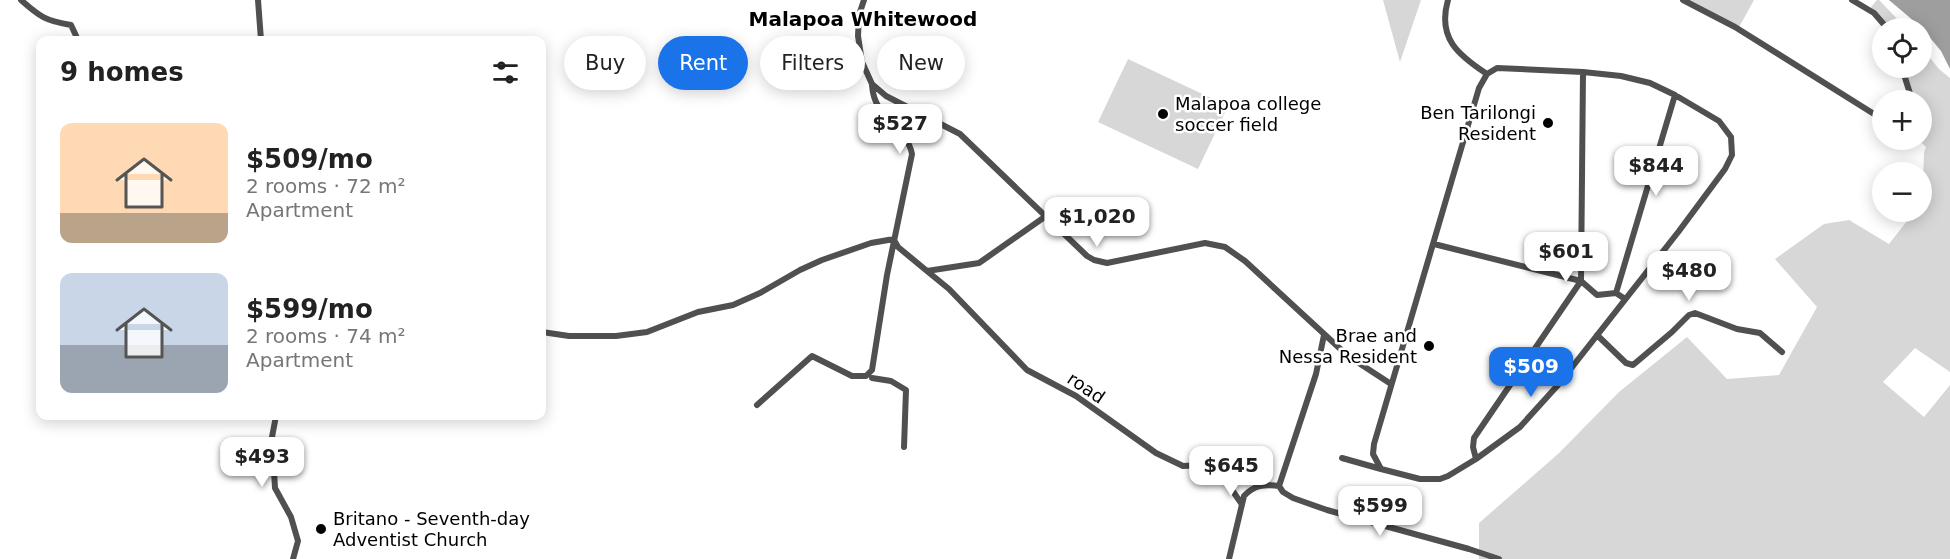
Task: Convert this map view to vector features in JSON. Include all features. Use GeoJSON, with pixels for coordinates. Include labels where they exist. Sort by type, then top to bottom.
{"type":"FeatureCollection","features":[{"type":"Feature","properties":{"kind":"street"},"geometry":{"type":"LineString","coordinates":[[21,0],[40,17],[56,23],[71,25],[76,36]]}},
{"type":"Feature","properties":{"kind":"street"},"geometry":{"type":"LineString","coordinates":[[258,0],[261,36]]}},
{"type":"Feature","properties":{"kind":"street"},"geometry":{"type":"LineString","coordinates":[[757,405],[812,356],[857,377],[866,376],[872,370],[894,239],[912,154],[903,135],[879,109],[872,84],[862,62],[858,36],[859,15],[864,0]]}},
{"type":"Feature","properties":{"kind":"street"},"geometry":{"type":"LineString","coordinates":[[1448,0],[1445,22],[1449,40],[1462,57],[1487,74]]}},
{"type":"Feature","properties":{"kind":"street"},"geometry":{"type":"LineString","coordinates":[[1683,0],[1735,27],[1872,113]]}},
{"type":"Feature","properties":{"kind":"street"},"geometry":{"type":"LineString","coordinates":[[1852,0],[1875,13],[1879,18]]}},
{"type":"Feature","properties":{"kind":"street"},"geometry":{"type":"LineString","coordinates":[[1342,458],[1381,469],[1431,480],[1448,476],[1520,427],[1597,335],[1725,169],[1732,154],[1731,137],[1719,121],[1675,95],[1640,80],[1583,72],[1504,67],[1487,74],[1479,88],[1374,444],[1373,454],[1381,469]]}},
{"type":"Feature","properties":{"kind":"street"},"geometry":{"type":"LineString","coordinates":[[1476,459],[1473,447],[1474,438],[1581,281],[1583,72]]}},
{"type":"Feature","properties":{"kind":"street"},"geometry":{"type":"LineString","coordinates":[[872,84],[886,96],[960,134],[1087,256],[1100,262],[1116,262],[1205,243],[1226,247],[1245,261],[1348,356],[1391,384]]}},
{"type":"Feature","properties":{"kind":"street"},"geometry":{"type":"LineString","coordinates":[[1616,293],[1675,95]]}},
{"type":"Feature","properties":{"kind":"street"},"geometry":{"type":"LineString","coordinates":[[927,271],[980,263],[1046,216]]}},
{"type":"Feature","properties":{"kind":"street"},"geometry":{"type":"LineString","coordinates":[[546,333],[569,336],[616,336],[647,332],[698,312],[742,301],[822,260],[870,243],[894,239]]}},
{"type":"Feature","properties":{"kind":"street","name":"road"},"geometry":{"type":"LineString","coordinates":[[894,239],[898,247],[948,289],[1027,370],[1076,396],[1155,453],[1183,466],[1204,465],[1221,474],[1241,503]]}},
{"type":"Feature","properties":{"kind":"street"},"geometry":{"type":"LineString","coordinates":[[1434,244],[1581,281],[1597,295],[1616,293],[1625,299]]}},
{"type":"Feature","properties":{"kind":"street"},"geometry":{"type":"LineString","coordinates":[[1597,335],[1626,363],[1635,364],[1689,315],[1695,313],[1737,330],[1760,333],[1782,352]]}},
{"type":"Feature","properties":{"kind":"street"},"geometry":{"type":"LineString","coordinates":[[1324,335],[1310,393],[1284,466],[1279,486],[1283,492],[1327,510],[1499,559]]}},
{"type":"Feature","properties":{"kind":"street"},"geometry":{"type":"LineString","coordinates":[[872,378],[891,381],[906,390],[904,447]]}},
{"type":"Feature","properties":{"kind":"street"},"geometry":{"type":"LineString","coordinates":[[275,420],[272,437],[274,488],[291,517],[298,541],[293,559]]}},
{"type":"Feature","properties":{"kind":"street"},"geometry":{"type":"LineString","coordinates":[[1229,559],[1241,503],[1250,490],[1258,485],[1279,486]]}},
{"type":"Feature","properties":{"kind":"shaded area"},"geometry":{"type":"Polygon","coordinates":[[[1383,0],[1421,0],[1400,62],[1383,0]]]}},
{"type":"Feature","properties":{"kind":"shaded area"},"geometry":{"type":"Polygon","coordinates":[[[1685,0],[1754,0],[1738,29],[1685,0]]]}},
{"type":"Feature","properties":{"kind":"shaded area"},"geometry":{"type":"Polygon","coordinates":[[[1879,0],[1896,18],[1879,18],[1871,7],[1879,0]]]}},
{"type":"Feature","properties":{"kind":"shaded area"},"geometry":{"type":"Polygon","coordinates":[[[1889,0],[1950,0],[1950,69],[1941,51],[1932,40],[1932,18],[1910,18],[1889,0]]]}},
{"type":"Feature","properties":{"kind":"shaded area","name":"Malapoa college soccer field"},"geometry":{"type":"Polygon","coordinates":[[[1128,59],[1228,106],[1198,169],[1098,122],[1128,59]]]}},
{"type":"Feature","properties":{"kind":"shaded area"},"geometry":{"type":"Polygon","coordinates":[[[1932,60],[1950,78],[1950,372],[1915,348],[1883,382],[1924,417],[1950,385],[1950,559],[1479,559],[1479,523],[1559,453],[1619,392],[1687,337],[1727,379],[1779,375],[1817,307],[1775,259],[1824,224],[1849,220],[1889,244],[1906,222],[1932,222],[1932,162],[1924,162],[1925,150],[1932,150],[1932,90],[1909,90],[1905,78],[1932,78],[1932,60]]]}},
{"type":"Feature","properties":{"kind":"place","name":"Malapoa college soccer field"},"geometry":{"type":"Point","coordinates":[1163,114]}},
{"type":"Feature","properties":{"kind":"place","name":"Ben Tarilongi Resident"},"geometry":{"type":"Point","coordinates":[1548,123]}},
{"type":"Feature","properties":{"kind":"place","name":"Brae and Nessa Resident"},"geometry":{"type":"Point","coordinates":[1429,346]}},
{"type":"Feature","properties":{"kind":"place","name":"Britano - Seventh-day Adventist Church"},"geometry":{"type":"Point","coordinates":[321,529]}},
{"type":"Feature","properties":{"kind":"district","name":"Malapoa Whitewood"},"geometry":{"type":"Point","coordinates":[863,19]}}]}
